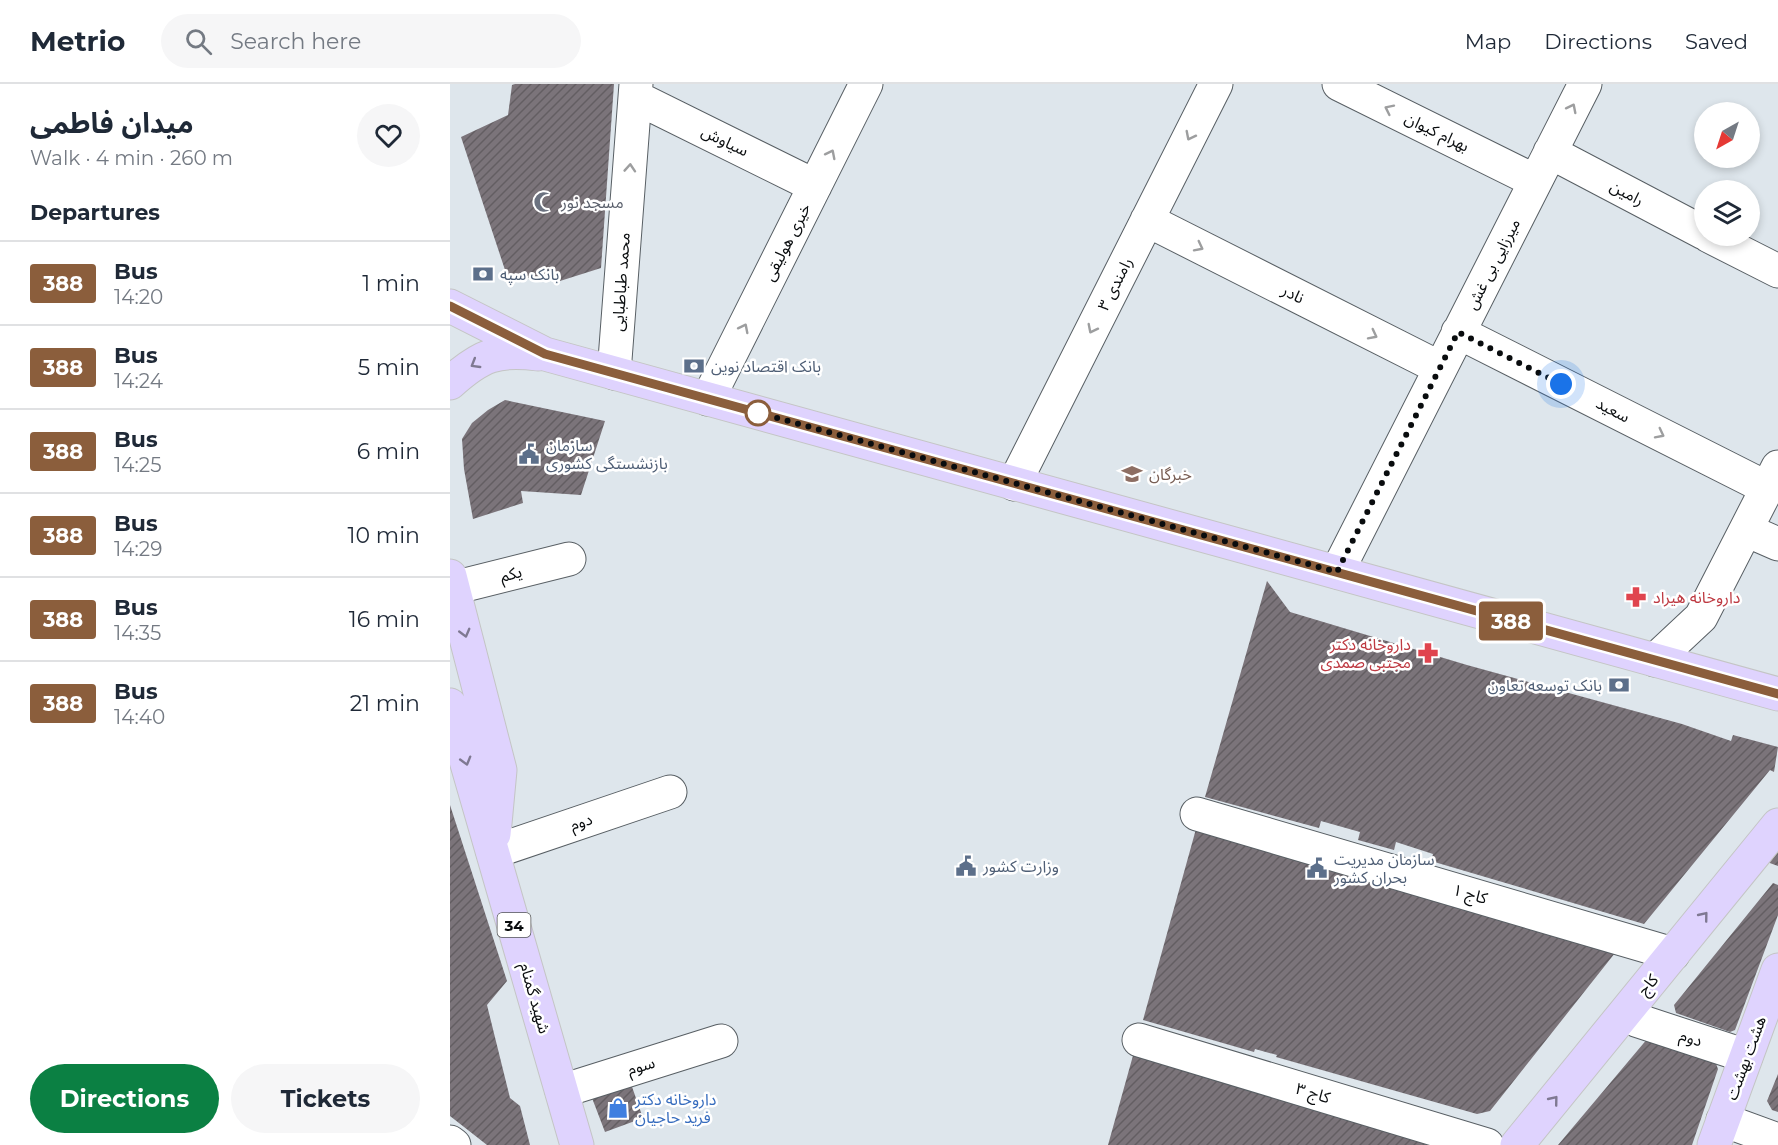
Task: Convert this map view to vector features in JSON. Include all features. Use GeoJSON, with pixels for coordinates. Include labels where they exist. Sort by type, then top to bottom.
{"type":"FeatureCollection","features":[{"type":"Feature","properties":{"kind":"main road"},"geometry":{"type":"LineString","coordinates":[[450,306],[545,354]]}},
{"type":"Feature","properties":{"kind":"main road"},"geometry":{"type":"LineString","coordinates":[[450,383],[473,365],[498,352],[545,354],[1778,694]]}},
{"type":"Feature","properties":{"kind":"main road","name":"شهید گمنام"},"geometry":{"type":"LineString","coordinates":[[452,582],[500,770],[493,852]]}},
{"type":"Feature","properties":{"kind":"main road"},"geometry":{"type":"LineString","coordinates":[[1718,678],[1778,700]]}},
{"type":"Feature","properties":{"kind":"main road"},"geometry":{"type":"LineString","coordinates":[[1718,678],[1778,712]]}},
{"type":"Feature","properties":{"kind":"main road","name":"شهید گمنام"},"geometry":{"type":"LineString","coordinates":[[450,705],[577,1145]]}},
{"type":"Feature","properties":{"kind":"main road","name":"کاج"},"geometry":{"type":"LineString","coordinates":[[1517,1145],[1778,825]]}},
{"type":"Feature","properties":{"kind":"main road","name":"هشت بهشت"},"geometry":{"type":"LineString","coordinates":[[1718,1132],[1778,970]]}},
{"type":"Feature","properties":{"kind":"street","name":"خیری هولیقی"},"geometry":{"type":"LineString","coordinates":[[708,399],[866,84]]}},
{"type":"Feature","properties":{"kind":"street","name":"رامندی ۳"},"geometry":{"type":"LineString","coordinates":[[1014,484],[1216,84]]}},
{"type":"Feature","properties":{"kind":"street","name":"بهرام کیوان"},"geometry":{"type":"LineString","coordinates":[[1339,84],[1543,167]]}},
{"type":"Feature","properties":{"kind":"street","name":"میرزایی بی غش"},"geometry":{"type":"LineString","coordinates":[[1337,572],[1585,84]]}},
{"type":"Feature","properties":{"kind":"street","name":"سیاوش"},"geometry":{"type":"LineString","coordinates":[[636,90],[815,186]]}},
{"type":"Feature","properties":{"kind":"street","name":"محمد طباطبایی"},"geometry":{"type":"LineString","coordinates":[[614,373],[636,90]]}},
{"type":"Feature","properties":{"kind":"street","name":"رامین"},"geometry":{"type":"LineString","coordinates":[[1543,167],[1694,229]]}},
{"type":"Feature","properties":{"kind":"street","name":"نادر"},"geometry":{"type":"LineString","coordinates":[[1147,220],[1440,368]]}},
{"type":"Feature","properties":{"kind":"street"},"geometry":{"type":"LineString","coordinates":[[1729,246],[1778,271]]}},
{"type":"Feature","properties":{"kind":"street","name":"سعید"},"geometry":{"type":"LineString","coordinates":[[1458,332],[1772,478]]}},
{"type":"Feature","properties":{"kind":"street"},"geometry":{"type":"LineString","coordinates":[[1655,660],[1666,648],[1687,633],[1704,611],[1772,478]]}},
{"type":"Feature","properties":{"kind":"street"},"geometry":{"type":"LineString","coordinates":[[1746,530],[1778,544]]}},
{"type":"Feature","properties":{"kind":"street","name":"یکم"},"geometry":{"type":"LineString","coordinates":[[452,582],[569,559]]}},
{"type":"Feature","properties":{"kind":"street","name":"دوم"},"geometry":{"type":"LineString","coordinates":[[493,852],[670,792]]}},
{"type":"Feature","properties":{"kind":"street","name":"کاج ۱"},"geometry":{"type":"LineString","coordinates":[[1197,814],[1673,954]]}},
{"type":"Feature","properties":{"kind":"street","name":"دوم"},"geometry":{"type":"LineString","coordinates":[[1636,1020],[1746,1056]]}},
{"type":"Feature","properties":{"kind":"street","name":"کاج ۳"},"geometry":{"type":"LineString","coordinates":[[1139,1040],[1486,1145]]}},
{"type":"Feature","properties":{"kind":"street","name":"سوم"},"geometry":{"type":"LineString","coordinates":[[562,1091],[721,1041]]}},
{"type":"Feature","properties":{"kind":"street"},"geometry":{"type":"LineString","coordinates":[[1718,1132],[1778,1140]]}},
{"type":"Feature","properties":{"kind":"street"},"geometry":{"type":"LineString","coordinates":[[450,1142],[454,1145]]}},
{"type":"Feature","properties":{"kind":"building","name":"مسجد نور"},"geometry":{"type":"Polygon","coordinates":[[[614,84],[601,268],[560,281],[507,276],[461,137],[508,115],[512,85],[614,84]]]}},
{"type":"Feature","properties":{"kind":"building","name":"سازمان بازنشستگی کشوری"},"geometry":{"type":"Polygon","coordinates":[[[505,400],[605,421],[581,495],[521,491],[523,503],[473,519],[464,469],[462,439],[472,423],[505,400]]]}},
{"type":"Feature","properties":{"kind":"building"},"geometry":{"type":"Polygon","coordinates":[[[1267,581],[1290,612],[1467,665],[1682,724],[1731,741],[1733,735],[1778,747],[1774,772],[1770,770],[1644,924],[1431,861],[1433,854],[1396,842],[1394,850],[1358,840],[1360,832],[1321,821],[1319,828],[1205,797],[1267,581]]]}},
{"type":"Feature","properties":{"kind":"building"},"geometry":{"type":"Polygon","coordinates":[[[450,805],[507,981],[487,1005],[510,1098],[520,1106],[530,1145],[487,1145],[450,1116],[450,805]]]}},
{"type":"Feature","properties":{"kind":"building"},"geometry":{"type":"Polygon","coordinates":[[[1196,829],[1615,953],[1490,1111],[1477,1114],[1276,1057],[1277,1055],[1255,1049],[1254,1052],[1143,1020],[1196,829]]]}},
{"type":"Feature","properties":{"kind":"building"},"geometry":{"type":"Polygon","coordinates":[[[1778,848],[1778,866],[1767,862],[1778,848]]]}},
{"type":"Feature","properties":{"kind":"building"},"geometry":{"type":"Polygon","coordinates":[[[1773,883],[1778,885],[1778,915],[1735,1030],[1730,1032],[1676,1013],[1674,1005],[1773,883]]]}},
{"type":"Feature","properties":{"kind":"building"},"geometry":{"type":"Polygon","coordinates":[[[1648,1038],[1715,1061],[1718,1069],[1692,1145],[1558,1145],[1648,1038]]]}},
{"type":"Feature","properties":{"kind":"building"},"geometry":{"type":"Polygon","coordinates":[[[1134,1052],[1456,1145],[1108,1145],[1134,1052]]]}},
{"type":"Feature","properties":{"kind":"building"},"geometry":{"type":"Polygon","coordinates":[[[1778,1074],[1778,1112],[1772,1110],[1767,1101],[1778,1074]]]}},
{"type":"Feature","properties":{"kind":"building","name":"داروخانه دکتر فرید حاجیان"},"geometry":{"type":"Polygon","coordinates":[[[631,1084],[643,1118],[605,1132],[592,1098],[631,1084]]]}},
{"type":"Feature","properties":{"kind":"bus line","name":"388"},"geometry":{"type":"LineString","coordinates":[[450,306],[545,354],[1778,694]]}},
{"type":"Feature","properties":{"kind":"place","name":"مسجد نور"},"geometry":{"type":"Point","coordinates":[544,202]}},
{"type":"Feature","properties":{"kind":"place","name":"بانک سپه"},"geometry":{"type":"Point","coordinates":[483,274]}},
{"type":"Feature","properties":{"kind":"place","name":"بانک اقتصاد نوین"},"geometry":{"type":"Point","coordinates":[694,366]}},
{"type":"Feature","properties":{"kind":"place","name":"سازمان بازنشستگی کشوری"},"geometry":{"type":"Point","coordinates":[529,454]}},
{"type":"Feature","properties":{"kind":"place","name":"خبرگان"},"geometry":{"type":"Point","coordinates":[1132,474]}},
{"type":"Feature","properties":{"kind":"place","name":"داروخانه هیراد"},"geometry":{"type":"Point","coordinates":[1636,597]}},
{"type":"Feature","properties":{"kind":"place","name":"داروخانه دکتر مجتبی صمدی"},"geometry":{"type":"Point","coordinates":[1428,653]}},
{"type":"Feature","properties":{"kind":"place","name":"بانک توسعه تعاون"},"geometry":{"type":"Point","coordinates":[1619,685]}},
{"type":"Feature","properties":{"kind":"place","name":"وزارت کشور"},"geometry":{"type":"Point","coordinates":[966,866]}},
{"type":"Feature","properties":{"kind":"place","name":"سازمان مدیریت بحران کشور"},"geometry":{"type":"Point","coordinates":[1317,868]}},
{"type":"Feature","properties":{"kind":"place","name":"داروخانه دکتر فرید حاجیان"},"geometry":{"type":"Point","coordinates":[618,1108]}},
{"type":"Feature","properties":{"kind":"route"},"geometry":{"type":"LineString","coordinates":[[758,413],[752,411],[1337,572],[1458,332],[1561,384]]}}]}
